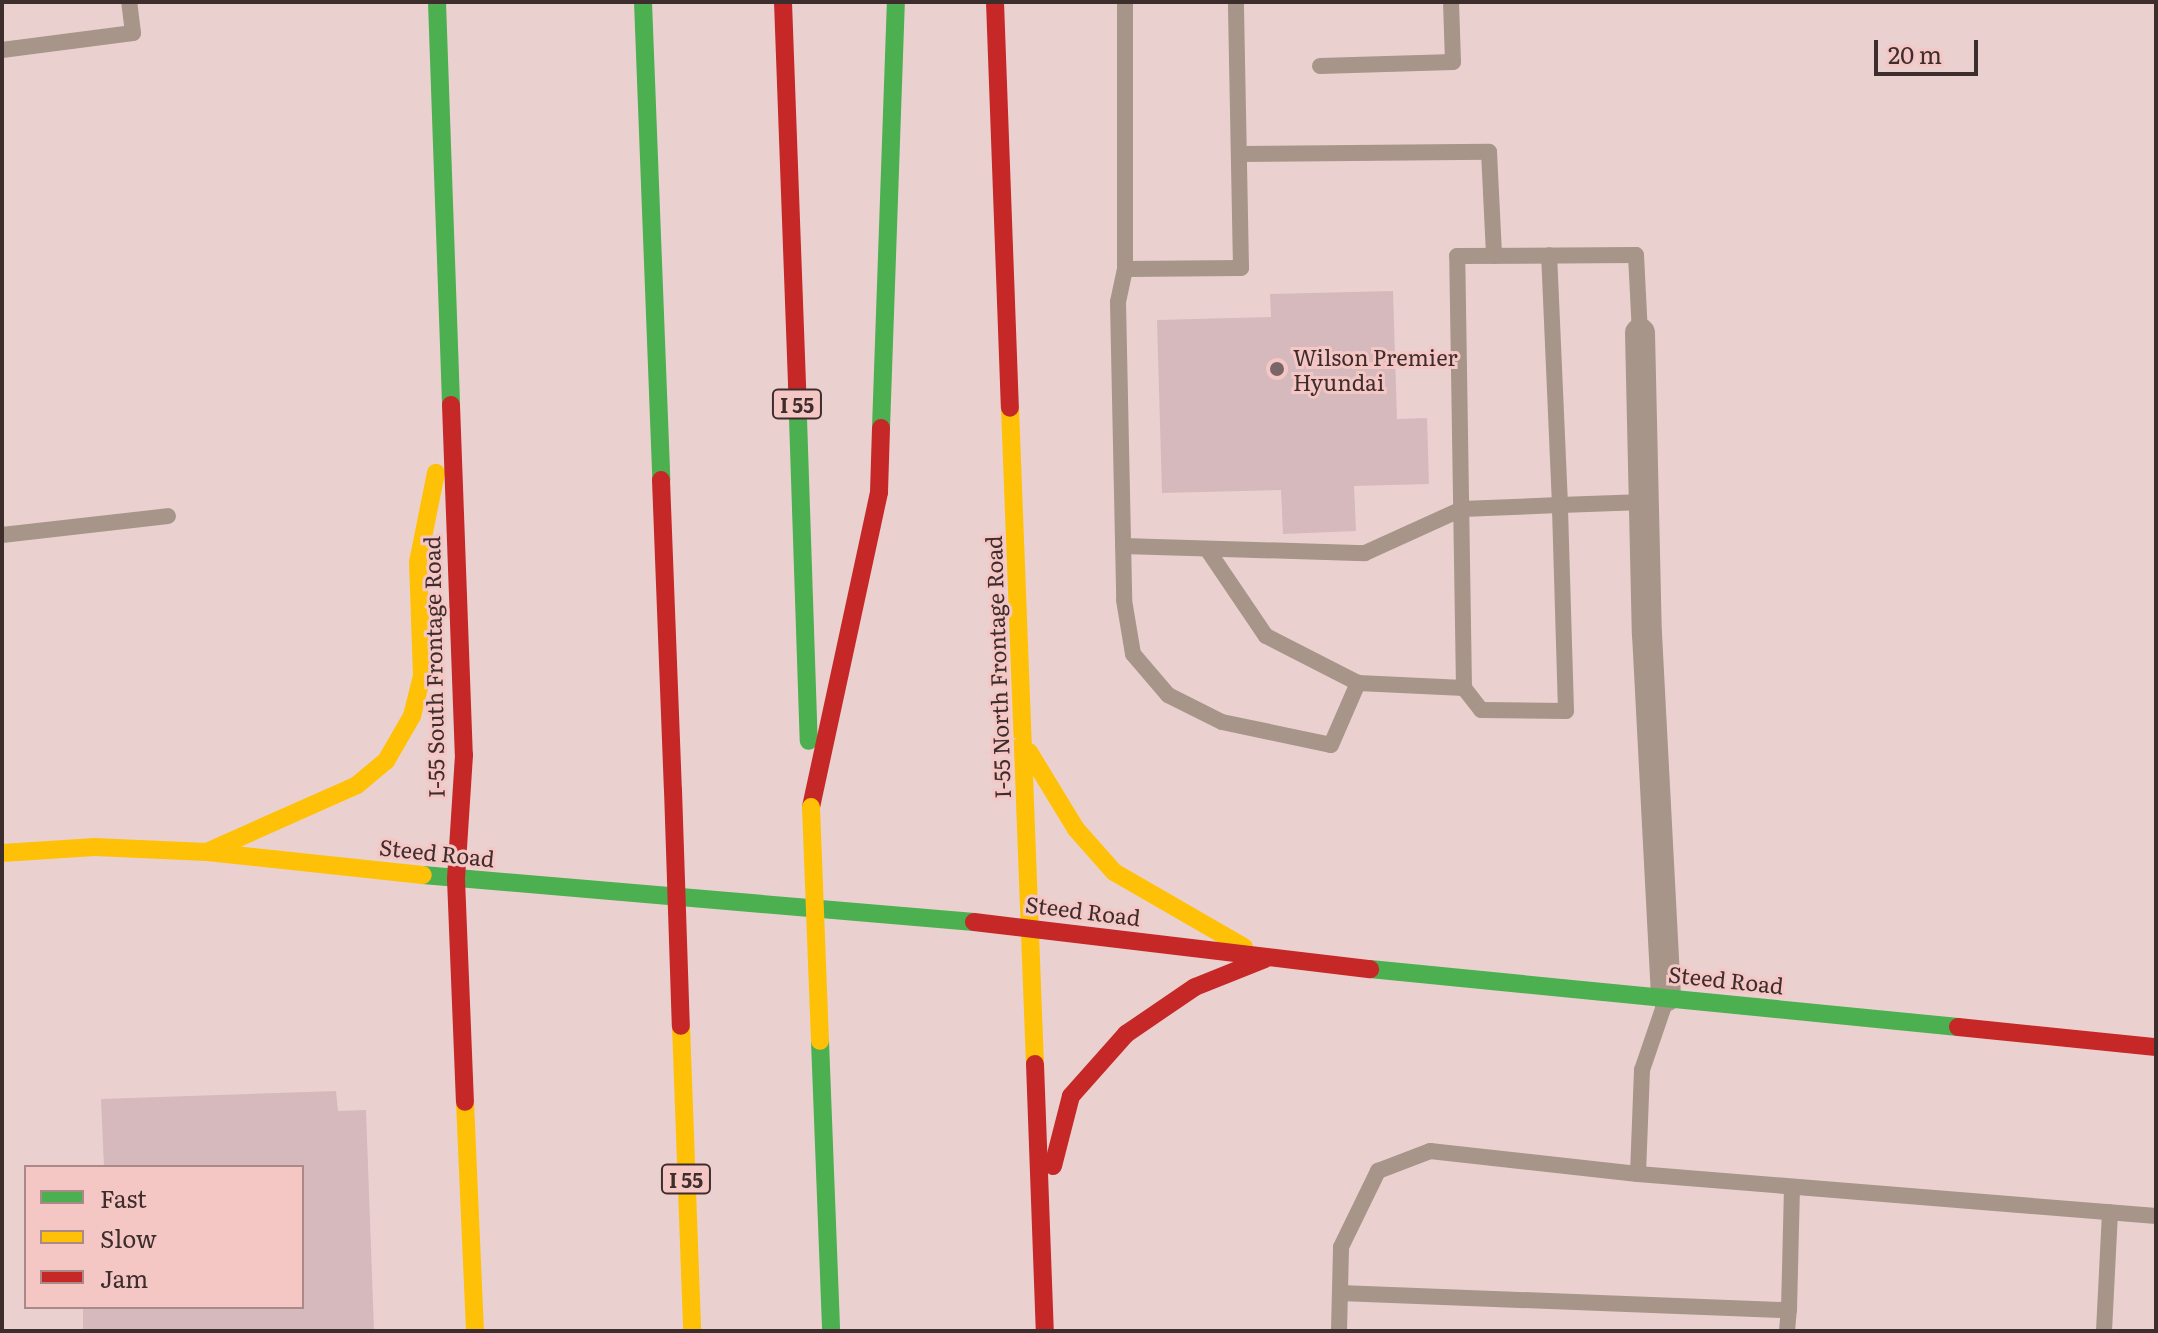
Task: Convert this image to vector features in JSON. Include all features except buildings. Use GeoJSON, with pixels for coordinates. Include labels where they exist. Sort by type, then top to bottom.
{"type":"FeatureCollection","features":[{"type":"Feature","properties":{"kind":"main road","name":"I-55 South Frontage Road"},"geometry":{"type":"LineString","coordinates":[[437,2],[449,409],[464,755],[456,879],[475,1331]]}},
{"type":"Feature","properties":{"kind":"main road","name":"I 55"},"geometry":{"type":"LineString","coordinates":[[643,2],[692,1331]]}},
{"type":"Feature","properties":{"kind":"main road","name":"I 55"},"geometry":{"type":"LineString","coordinates":[[783,2],[831,1331]]}},
{"type":"Feature","properties":{"kind":"main road"},"geometry":{"type":"LineString","coordinates":[[811,807],[879,492],[896,2]]}},
{"type":"Feature","properties":{"kind":"main road","name":"I-55 North Frontage Road"},"geometry":{"type":"LineString","coordinates":[[995,2],[1045,1331]]}},
{"type":"Feature","properties":{"kind":"main road"},"geometry":{"type":"LineString","coordinates":[[207,852],[357,785],[386,761],[412,716],[422,676],[418,562],[449,409]]}},
{"type":"Feature","properties":{"kind":"main road"},"geometry":{"type":"LineString","coordinates":[[1025,741],[1040,777],[1114,872],[1266,959]]}},
{"type":"Feature","properties":{"kind":"main road","name":"Steed Road"},"geometry":{"type":"LineString","coordinates":[[2,853],[95,847],[207,852],[456,879],[1029,927],[1266,959],[2156,1047]]}},
{"type":"Feature","properties":{"kind":"main road"},"geometry":{"type":"LineString","coordinates":[[1041,1215],[1071,1096],[1080,1085],[1126,1034],[1195,987],[1266,959]]}},
{"type":"Feature","properties":{"kind":"street"},"geometry":{"type":"LineString","coordinates":[[1640,333],[1644,502],[1666,997]]}},
{"type":"Feature","properties":{"kind":"lane"},"geometry":{"type":"LineString","coordinates":[[2,50],[133,33],[129,2]]}},
{"type":"Feature","properties":{"kind":"lane"},"geometry":{"type":"LineString","coordinates":[[1125,2],[1125,269],[1118,302],[1124,600],[1133,654],[1168,695],[1222,722],[1331,745],[1358,683]]}},
{"type":"Feature","properties":{"kind":"lane"},"geometry":{"type":"LineString","coordinates":[[1125,269],[1241,268],[1236,2]]}},
{"type":"Feature","properties":{"kind":"lane"},"geometry":{"type":"LineString","coordinates":[[1320,66],[1453,62],[1451,2]]}},
{"type":"Feature","properties":{"kind":"lane"},"geometry":{"type":"LineString","coordinates":[[1239,154],[1489,152],[1494,256]]}},
{"type":"Feature","properties":{"kind":"lane"},"geometry":{"type":"LineString","coordinates":[[1549,255],[1566,711],[1481,710],[1464,688],[1457,256],[1549,255],[1636,255],[1640,333]]}},
{"type":"Feature","properties":{"kind":"lane"},"geometry":{"type":"LineString","coordinates":[[1123,546],[1365,553],[1462,509],[1644,502]]}},
{"type":"Feature","properties":{"kind":"lane"},"geometry":{"type":"LineString","coordinates":[[2,535],[168,516]]}},
{"type":"Feature","properties":{"kind":"lane"},"geometry":{"type":"LineString","coordinates":[[1207,549],[1266,636],[1358,683],[1464,688]]}},
{"type":"Feature","properties":{"kind":"lane"},"geometry":{"type":"LineString","coordinates":[[1638,1174],[1642,1070],[1666,997]]}},
{"type":"Feature","properties":{"kind":"lane"},"geometry":{"type":"LineString","coordinates":[[1339,1331],[1341,1247],[1378,1171],[1430,1151],[1638,1174],[2156,1216]]}},
{"type":"Feature","properties":{"kind":"lane"},"geometry":{"type":"LineString","coordinates":[[1787,1331],[1792,1187]]}},
{"type":"Feature","properties":{"kind":"lane"},"geometry":{"type":"LineString","coordinates":[[2104,1331],[2110,1212]]}},
{"type":"Feature","properties":{"kind":"lane"},"geometry":{"type":"LineString","coordinates":[[1340,1293],[1789,1310]]}},
{"type":"Feature","properties":{"kind":"traffic: fast"},"geometry":{"type":"LineString","coordinates":[[437,2],[451,405]]}},
{"type":"Feature","properties":{"kind":"traffic: fast"},"geometry":{"type":"LineString","coordinates":[[643,2],[661,480]]}},
{"type":"Feature","properties":{"kind":"traffic: fast"},"geometry":{"type":"LineString","coordinates":[[881,428],[896,2]]}},
{"type":"Feature","properties":{"kind":"traffic: fast"},"geometry":{"type":"LineString","coordinates":[[797,388],[809,741]]}},
{"type":"Feature","properties":{"kind":"traffic: fast"},"geometry":{"type":"LineString","coordinates":[[423,875],[974,922]]}},
{"type":"Feature","properties":{"kind":"traffic: fast"},"geometry":{"type":"LineString","coordinates":[[1370,969],[1958,1027]]}},
{"type":"Feature","properties":{"kind":"traffic: fast"},"geometry":{"type":"LineString","coordinates":[[820,1041],[831,1331]]}},
{"type":"Feature","properties":{"kind":"traffic: slow"},"geometry":{"type":"LineString","coordinates":[[1010,408],[1035,1064]]}},
{"type":"Feature","properties":{"kind":"traffic: slow"},"geometry":{"type":"LineString","coordinates":[[209,851],[357,785],[386,761],[412,716],[422,676],[418,562],[436,473]]}},
{"type":"Feature","properties":{"kind":"traffic: slow"},"geometry":{"type":"LineString","coordinates":[[1029,752],[1076,829],[1114,872],[1244,947]]}},
{"type":"Feature","properties":{"kind":"traffic: slow"},"geometry":{"type":"LineString","coordinates":[[811,807],[820,1041]]}},
{"type":"Feature","properties":{"kind":"traffic: slow"},"geometry":{"type":"LineString","coordinates":[[2,853],[95,847],[207,852],[423,875]]}},
{"type":"Feature","properties":{"kind":"traffic: slow"},"geometry":{"type":"LineString","coordinates":[[681,1026],[692,1331]]}},
{"type":"Feature","properties":{"kind":"traffic: slow"},"geometry":{"type":"LineString","coordinates":[[465,1102],[475,1331]]}},
{"type":"Feature","properties":{"kind":"traffic: jam"},"geometry":{"type":"LineString","coordinates":[[783,2],[797,388]]}},
{"type":"Feature","properties":{"kind":"traffic: jam"},"geometry":{"type":"LineString","coordinates":[[995,2],[1010,408]]}},
{"type":"Feature","properties":{"kind":"traffic: jam"},"geometry":{"type":"LineString","coordinates":[[451,405],[464,755],[456,879],[465,1102]]}},
{"type":"Feature","properties":{"kind":"traffic: jam"},"geometry":{"type":"LineString","coordinates":[[811,807],[879,492],[881,428]]}},
{"type":"Feature","properties":{"kind":"traffic: jam"},"geometry":{"type":"LineString","coordinates":[[661,480],[673,790]]}},
{"type":"Feature","properties":{"kind":"traffic: jam"},"geometry":{"type":"LineString","coordinates":[[673,790],[681,1026]]}},
{"type":"Feature","properties":{"kind":"traffic: jam"},"geometry":{"type":"LineString","coordinates":[[974,922],[1370,969]]}},
{"type":"Feature","properties":{"kind":"traffic: jam"},"geometry":{"type":"LineString","coordinates":[[1053,1166],[1071,1096],[1126,1034],[1195,987],[1265,959]]}},
{"type":"Feature","properties":{"kind":"traffic: jam"},"geometry":{"type":"LineString","coordinates":[[1958,1027],[2156,1047]]}},
{"type":"Feature","properties":{"kind":"traffic: jam"},"geometry":{"type":"LineString","coordinates":[[1035,1064],[1045,1331]]}},
{"type":"Feature","properties":{"kind":"place","name":"Wilson Premier Hyundai"},"geometry":{"type":"Point","coordinates":[1277,369]}}]}
